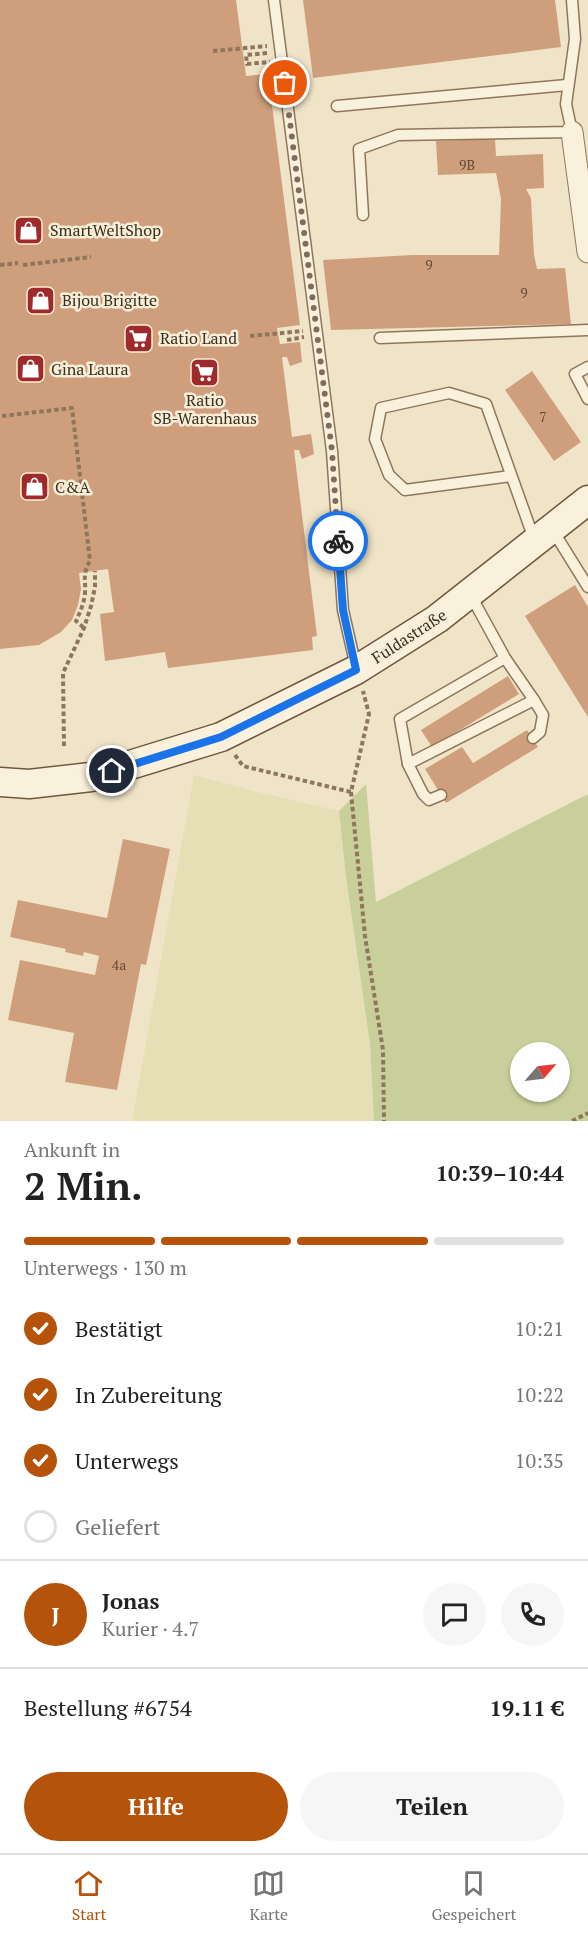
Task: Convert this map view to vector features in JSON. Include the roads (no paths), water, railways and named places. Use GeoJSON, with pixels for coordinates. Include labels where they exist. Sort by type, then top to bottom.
{"type":"FeatureCollection","features":[{"type":"Feature","properties":{"kind":"street"},"geometry":{"type":"LineString","coordinates":[[572,132],[588,252]]}},
{"type":"Feature","properties":{"kind":"street","name":"Fuldastraße"},"geometry":{"type":"LineString","coordinates":[[0,782],[29,784],[91,777],[221,737],[356,670],[437,619],[588,500]]}},
{"type":"Feature","properties":{"kind":"lane"},"geometry":{"type":"LineString","coordinates":[[274,0],[332,451],[343,610],[356,670]]}},
{"type":"Feature","properties":{"kind":"lane"},"geometry":{"type":"LineString","coordinates":[[363,215],[359,149],[398,135],[572,132],[566,104],[575,39],[572,0]]}},
{"type":"Feature","properties":{"kind":"lane"},"geometry":{"type":"LineString","coordinates":[[337,106],[567,85]]}},
{"type":"Feature","properties":{"kind":"lane"},"geometry":{"type":"LineString","coordinates":[[380,338],[588,330]]}},
{"type":"Feature","properties":{"kind":"lane"},"geometry":{"type":"LineString","coordinates":[[588,367],[575,374],[588,399]]}},
{"type":"Feature","properties":{"kind":"lane"},"geometry":{"type":"LineString","coordinates":[[512,476],[405,490],[388,475],[375,439],[381,408],[449,393],[486,404],[512,476],[543,536],[588,587]]}},
{"type":"Feature","properties":{"kind":"lane"},"geometry":{"type":"LineString","coordinates":[[470,594],[505,658],[543,715],[540,732],[533,738]]}},
{"type":"Feature","properties":{"kind":"lane"},"geometry":{"type":"LineString","coordinates":[[441,795],[429,800],[423,794],[408,764],[400,719],[505,658]]}},
{"type":"Feature","properties":{"kind":"lane"},"geometry":{"type":"LineString","coordinates":[[408,764],[534,700]]}},
{"type":"Feature","properties":{"kind":"place","name":"SmartWeltShop"},"geometry":{"type":"Point","coordinates":[29,230]}},
{"type":"Feature","properties":{"kind":"place","name":"Bijou Brigitte"},"geometry":{"type":"Point","coordinates":[41,300]}},
{"type":"Feature","properties":{"kind":"place","name":"Ratio Land"},"geometry":{"type":"Point","coordinates":[139,338]}},
{"type":"Feature","properties":{"kind":"place","name":"Gina Laura"},"geometry":{"type":"Point","coordinates":[30,369]}},
{"type":"Feature","properties":{"kind":"place","name":"Ratio SB-Warenhaus"},"geometry":{"type":"Point","coordinates":[205,372]}},
{"type":"Feature","properties":{"kind":"place","name":"C&A"},"geometry":{"type":"Point","coordinates":[34,487]}}]}
